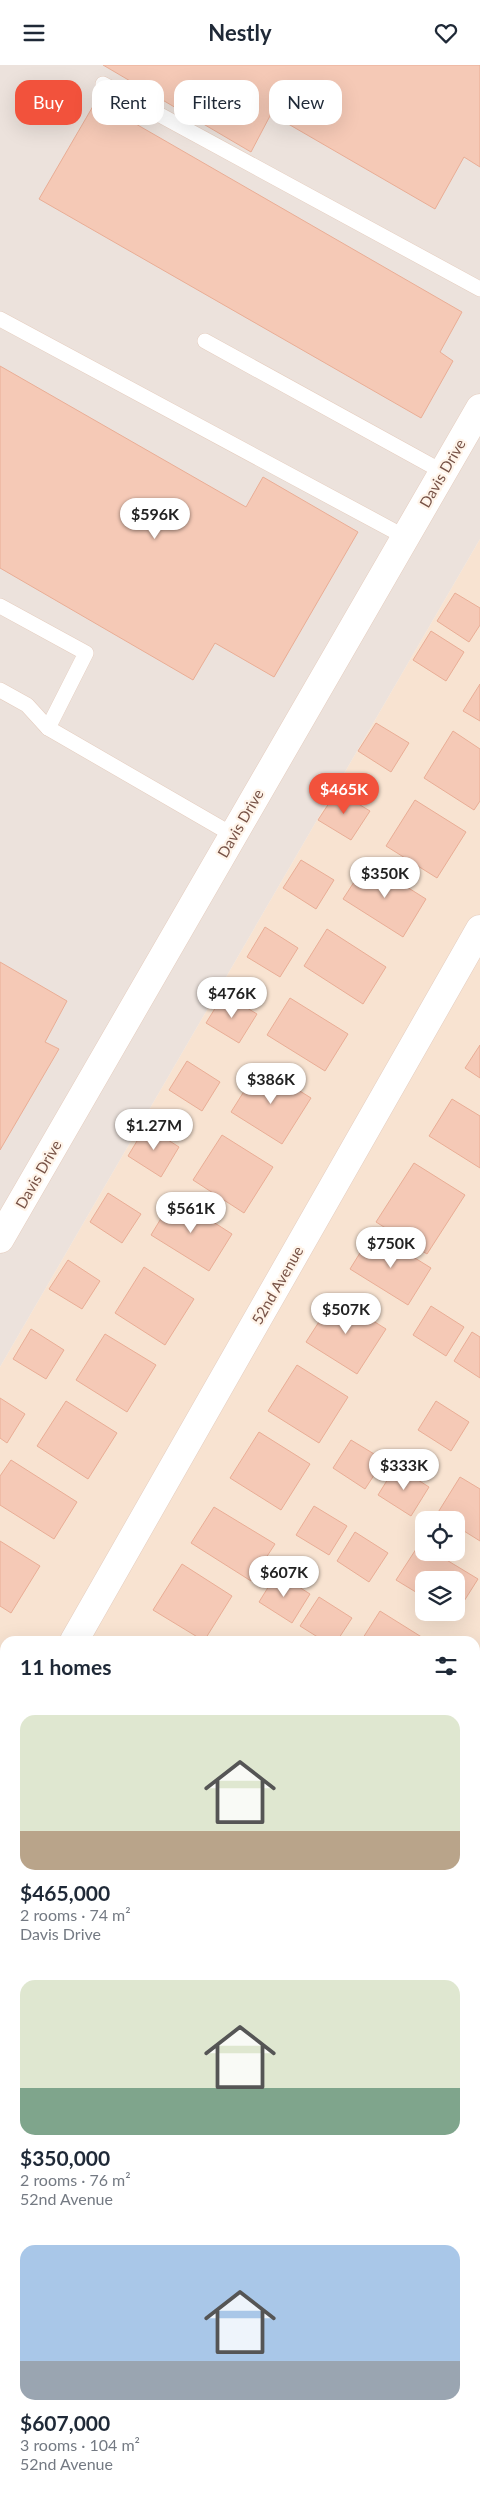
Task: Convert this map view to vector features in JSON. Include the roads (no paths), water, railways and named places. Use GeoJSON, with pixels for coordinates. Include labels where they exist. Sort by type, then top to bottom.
{"type":"FeatureCollection","features":[{"type":"Feature","properties":{"kind":"street","name":"Davis Drive"},"geometry":{"type":"LineString","coordinates":[[0,1239],[480,408]]}},
{"type":"Feature","properties":{"kind":"street","name":"52nd Avenue"},"geometry":{"type":"LineString","coordinates":[[77,1636],[480,929]]}},
{"type":"Feature","properties":{"kind":"lane"},"geometry":{"type":"LineString","coordinates":[[164,117],[480,289]]}},
{"type":"Feature","properties":{"kind":"lane"},"geometry":{"type":"LineString","coordinates":[[0,319],[405,537]]}},
{"type":"Feature","properties":{"kind":"lane"},"geometry":{"type":"LineString","coordinates":[[205,341],[443,472]]}},
{"type":"Feature","properties":{"kind":"lane"},"geometry":{"type":"LineString","coordinates":[[0,606],[86,653],[48,728]]}},
{"type":"Feature","properties":{"kind":"lane"},"geometry":{"type":"LineString","coordinates":[[0,690],[27,705],[48,728],[233,835]]}}]}
